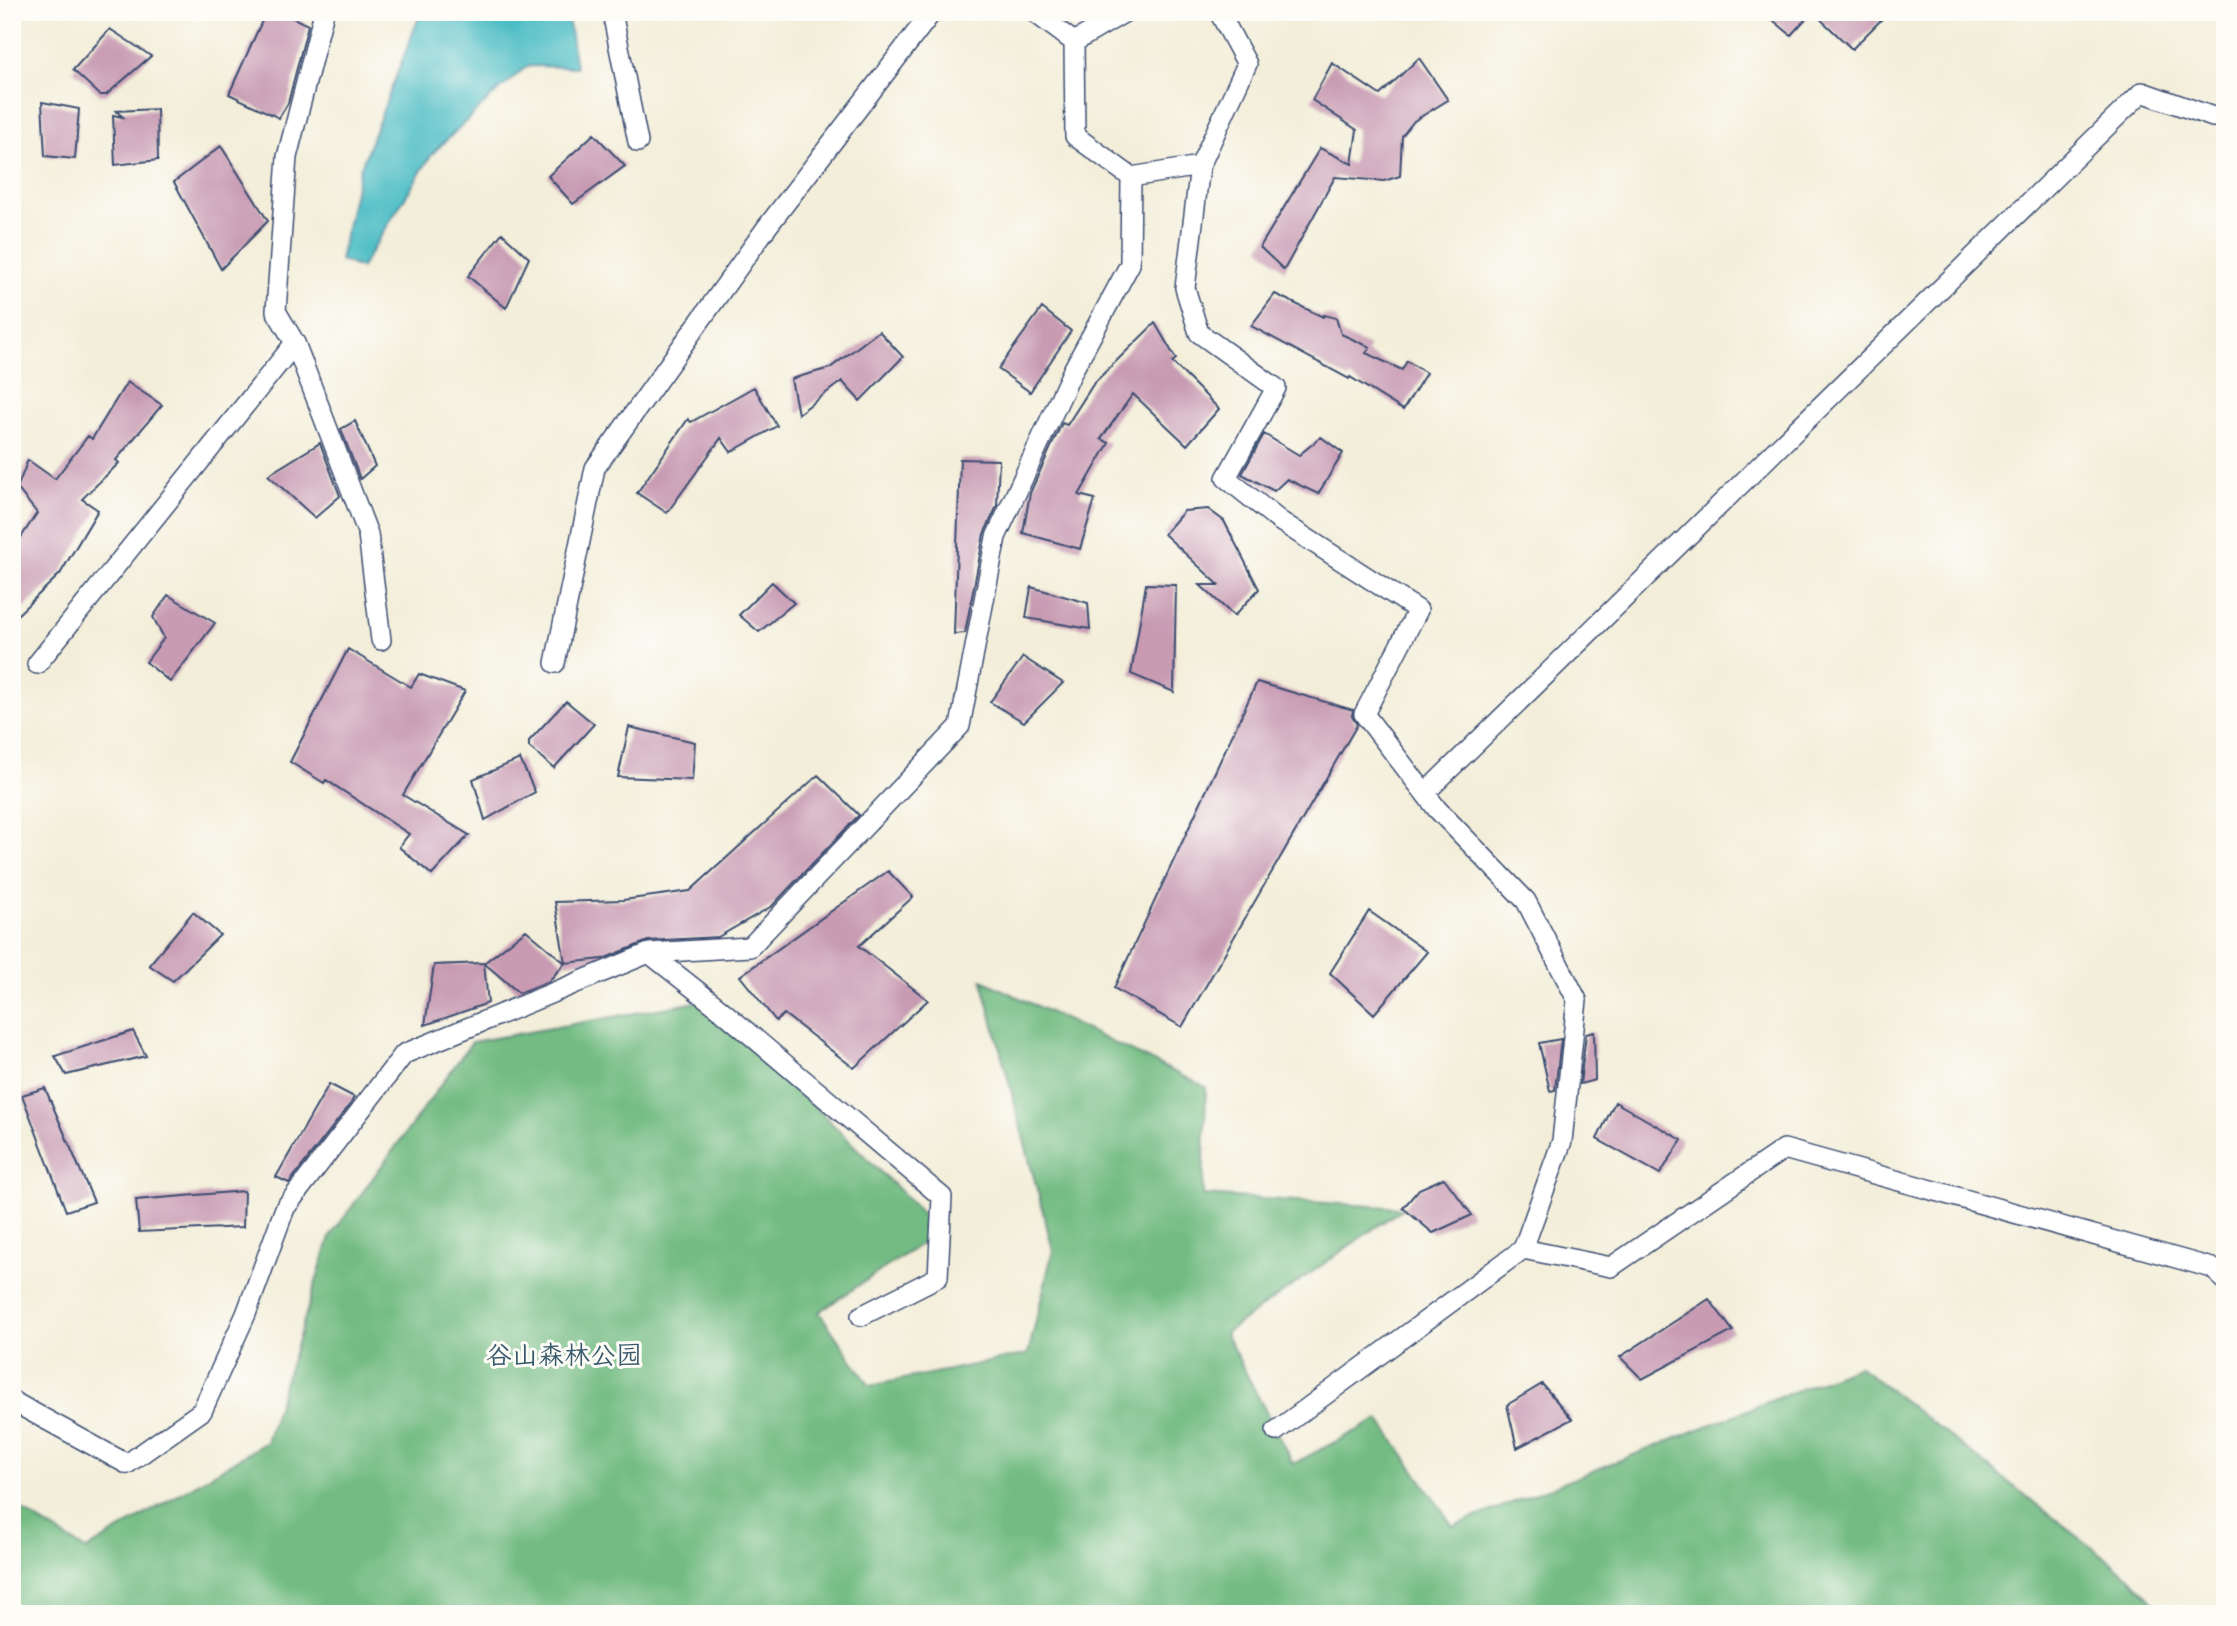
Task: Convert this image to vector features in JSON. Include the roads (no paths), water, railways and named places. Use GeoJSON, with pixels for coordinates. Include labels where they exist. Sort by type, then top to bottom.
{"type":"FeatureCollection","features":[{"type":"Feature","properties":{"kind":"street"},"geometry":{"type":"LineString","coordinates":[[324,12],[287,157],[276,311],[295,343],[368,534],[382,640]]}},
{"type":"Feature","properties":{"kind":"street"},"geometry":{"type":"LineString","coordinates":[[612,12],[638,142]]}},
{"type":"Feature","properties":{"kind":"street"},"geometry":{"type":"LineString","coordinates":[[555,663],[595,467],[767,227],[932,12]]}},
{"type":"Feature","properties":{"kind":"street"},"geometry":{"type":"LineString","coordinates":[[1034,12],[1074,42]]}},
{"type":"Feature","properties":{"kind":"street"},"geometry":{"type":"LineString","coordinates":[[1074,42],[1125,12]]}},
{"type":"Feature","properties":{"kind":"street"},"geometry":{"type":"LineString","coordinates":[[1219,12],[1247,64],[1200,166],[1185,288],[1199,333],[1276,388],[1226,478],[1280,521],[1418,610],[1364,714],[1437,809],[1526,901],[1577,1000],[1562,1141],[1523,1249],[1276,1431]]}},
{"type":"Feature","properties":{"kind":"street"},"geometry":{"type":"LineString","coordinates":[[1074,42],[1075,136],[1131,177],[1200,166]]}},
{"type":"Feature","properties":{"kind":"street"},"geometry":{"type":"LineString","coordinates":[[1425,793],[2141,92],[2213,117],[2225,117]]}},
{"type":"Feature","properties":{"kind":"street"},"geometry":{"type":"LineString","coordinates":[[12,1401],[127,1464],[202,1411],[246,1314],[285,1208],[404,1054],[649,953],[750,947],[960,726],[996,537],[1073,370],[1130,264],[1131,177]]}},
{"type":"Feature","properties":{"kind":"street"},"geometry":{"type":"LineString","coordinates":[[37,664],[295,343]]}},
{"type":"Feature","properties":{"kind":"street"},"geometry":{"type":"LineString","coordinates":[[649,953],[720,1009],[942,1197],[938,1277],[860,1316]]}},
{"type":"Feature","properties":{"kind":"street"},"geometry":{"type":"LineString","coordinates":[[1523,1249],[1611,1267],[1784,1149],[2212,1268],[2225,1280]]}},
{"type":"Feature","properties":{"kind":"water"},"geometry":{"type":"Polygon","coordinates":[[[421,12],[567,12],[576,67],[527,66],[488,100],[432,154],[361,268],[340,260],[359,172],[421,12]]]}},
{"type":"Feature","properties":{"kind":"park label","name":"谷山森林公园"},"geometry":{"type":"Point","coordinates":[564,1355]}}]}
